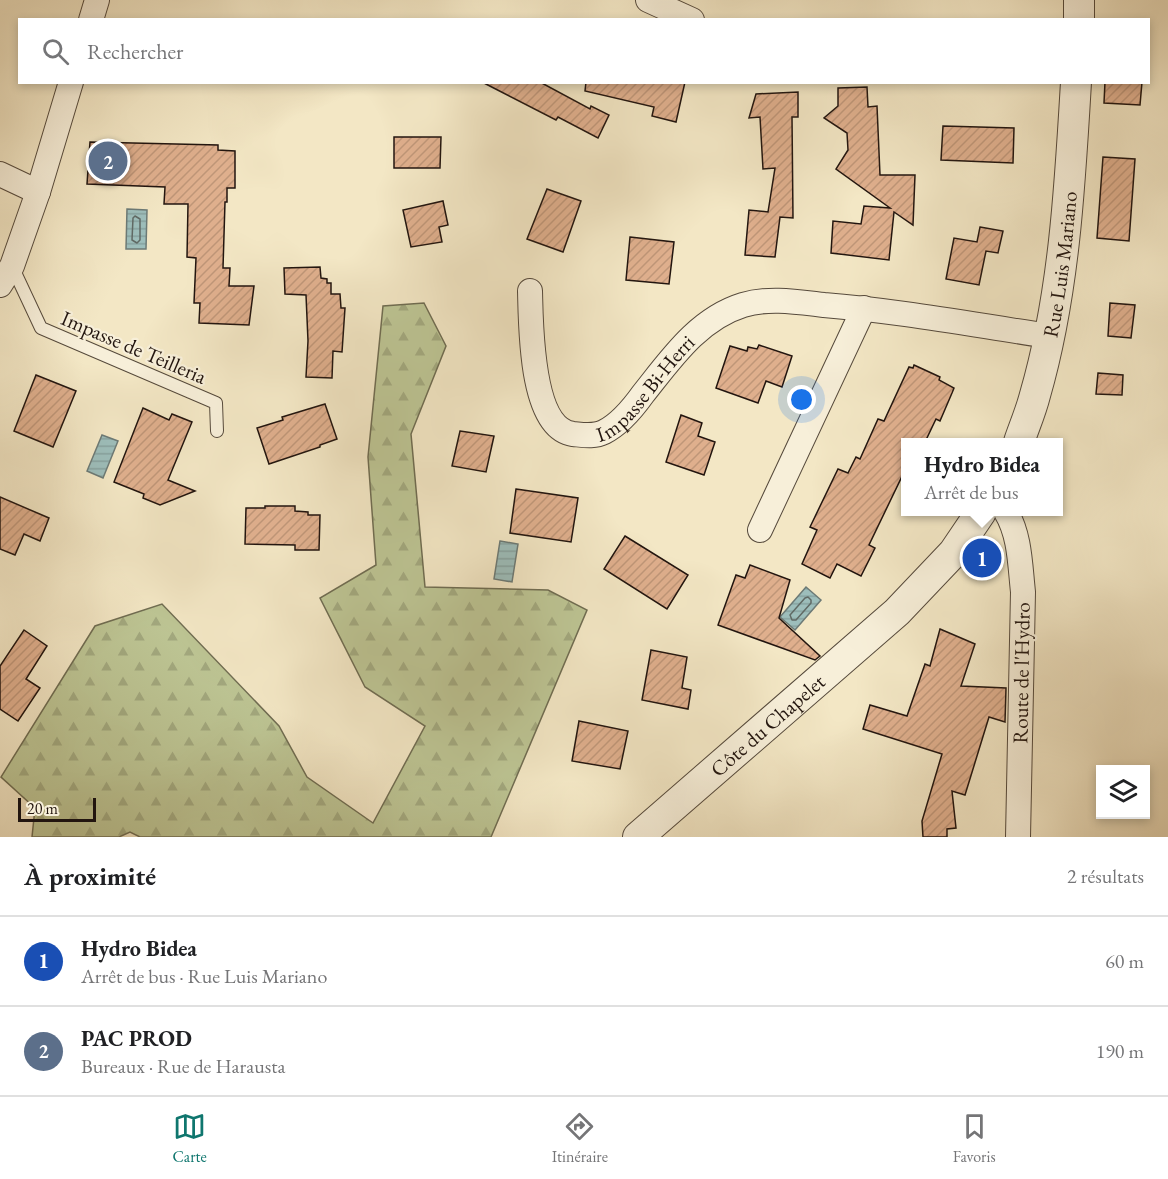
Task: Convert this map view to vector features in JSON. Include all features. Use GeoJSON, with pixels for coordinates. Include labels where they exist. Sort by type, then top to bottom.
{"type":"FeatureCollection","features":[{"type":"Feature","properties":{"kind":"street"},"geometry":{"type":"LineString","coordinates":[[92,18],[97,0]]}},
{"type":"Feature","properties":{"kind":"street"},"geometry":{"type":"LineString","coordinates":[[648,0],[688,18]]}},
{"type":"Feature","properties":{"kind":"street"},"geometry":{"type":"LineString","coordinates":[[1079,0],[1079,18]]}},
{"type":"Feature","properties":{"kind":"street"},"geometry":{"type":"LineString","coordinates":[[6,276],[38,192],[70,84]]}},
{"type":"Feature","properties":{"kind":"street","name":"Rue Luis Mariano"},"geometry":{"type":"LineString","coordinates":[[1020,438],[1035,396],[1049,336],[1061,252],[1076,84]]}},
{"type":"Feature","properties":{"kind":"street"},"geometry":{"type":"LineString","coordinates":[[0,174],[38,192]]}},
{"type":"Feature","properties":{"kind":"street","name":"Impasse Bi-Herri"},"geometry":{"type":"LineString","coordinates":[[530,291],[531,342],[541,397],[549,418],[567,433],[591,436],[605,432],[629,413],[683,345],[711,320],[743,305],[774,300],[864,308],[1049,336]]}},
{"type":"Feature","properties":{"kind":"street"},"geometry":{"type":"LineString","coordinates":[[760,530],[864,308]]}},
{"type":"Feature","properties":{"kind":"street","name":"Côte du Chapelet"},"geometry":{"type":"LineString","coordinates":[[638,837],[897,612],[954,552],[978,516]]}},
{"type":"Feature","properties":{"kind":"street","name":"Route de l'Hydro"},"geometry":{"type":"LineString","coordinates":[[1008,516],[1012,522],[1019,553],[1023,592],[1018,837]]}},
{"type":"Feature","properties":{"kind":"lane","name":"Impasse de Teilleria"},"geometry":{"type":"LineString","coordinates":[[6,276],[40,328],[216,403],[217,431]]}},
{"type":"Feature","properties":{"kind":"green space"},"geometry":{"type":"Polygon","coordinates":[[[424,303],[446,346],[411,434],[425,587],[548,590],[587,610],[491,837],[140,837],[130,832],[119,837],[32,837],[35,808],[1,777],[95,626],[162,604],[279,726],[307,777],[373,823],[425,726],[365,687],[320,598],[376,565],[368,457],[383,306],[424,303]]]}},
{"type":"Feature","properties":{"kind":"water"},"geometry":{"type":"Polygon","coordinates":[[[127,209],[147,210],[146,249],[126,249],[127,209]]]}},
{"type":"Feature","properties":{"kind":"water"},"geometry":{"type":"Polygon","coordinates":[[[102,435],[118,441],[103,478],[87,471],[102,435]]]}},
{"type":"Feature","properties":{"kind":"water"},"geometry":{"type":"Polygon","coordinates":[[[500,541],[518,544],[512,582],[494,579],[500,541]]]}},
{"type":"Feature","properties":{"kind":"water"},"geometry":{"type":"Polygon","coordinates":[[[806,587],[821,600],[795,630],[780,617],[806,587]]]}},
{"type":"Feature","properties":{"kind":"building"},"geometry":{"type":"Polygon","coordinates":[[[486,84],[544,84],[590,109],[591,106],[609,115],[598,138],[558,117],[556,120],[486,84]]]}},
{"type":"Feature","properties":{"kind":"building"},"geometry":{"type":"Polygon","coordinates":[[[586,84],[685,84],[676,122],[652,116],[654,107],[585,91],[586,84]]]}},
{"type":"Feature","properties":{"kind":"building"},"geometry":{"type":"Polygon","coordinates":[[[1105,84],[1142,84],[1140,105],[1104,103],[1105,84]]]}},
{"type":"Feature","properties":{"kind":"building"},"geometry":{"type":"Polygon","coordinates":[[[867,87],[868,107],[877,106],[880,175],[915,175],[913,225],[894,212],[889,260],[831,253],[833,221],[861,224],[864,206],[890,208],[836,169],[848,150],[847,133],[824,118],[838,106],[838,88],[867,87]]]}},
{"type":"Feature","properties":{"kind":"building"},"geometry":{"type":"Polygon","coordinates":[[[798,92],[798,117],[792,117],[793,218],[780,217],[775,257],[745,255],[749,210],[768,212],[775,168],[763,169],[760,117],[749,118],[756,94],[798,92]]]}},
{"type":"Feature","properties":{"kind":"building"},"geometry":{"type":"Polygon","coordinates":[[[943,126],[1014,128],[1013,163],[941,160],[943,126]]]}},
{"type":"Feature","properties":{"kind":"building"},"geometry":{"type":"Polygon","coordinates":[[[394,137],[441,137],[440,168],[394,168],[394,137]]]}},
{"type":"Feature","properties":{"kind":"building"},"geometry":{"type":"Polygon","coordinates":[[[90,142],[218,145],[218,150],[235,151],[235,188],[227,188],[227,202],[225,202],[223,268],[230,268],[229,286],[254,286],[249,325],[199,323],[200,303],[194,303],[196,258],[187,257],[188,204],[164,204],[165,187],[87,184],[90,142]]]}},
{"type":"Feature","properties":{"kind":"building"},"geometry":{"type":"Polygon","coordinates":[[[1103,157],[1135,159],[1129,241],[1097,238],[1103,157]]]}},
{"type":"Feature","properties":{"kind":"building"},"geometry":{"type":"Polygon","coordinates":[[[547,189],[581,201],[563,252],[527,239],[547,189]]]}},
{"type":"Feature","properties":{"kind":"building"},"geometry":{"type":"Polygon","coordinates":[[[443,201],[448,225],[439,227],[442,242],[411,247],[403,210],[443,201]]]}},
{"type":"Feature","properties":{"kind":"building"},"geometry":{"type":"Polygon","coordinates":[[[980,227],[1003,231],[998,253],[986,251],[979,285],[946,279],[954,238],[977,242],[980,227]]]}},
{"type":"Feature","properties":{"kind":"building"},"geometry":{"type":"Polygon","coordinates":[[[630,237],[674,242],[669,284],[626,280],[630,237]]]}},
{"type":"Feature","properties":{"kind":"building"},"geometry":{"type":"Polygon","coordinates":[[[320,267],[321,278],[331,283],[331,294],[340,294],[341,308],[345,308],[342,352],[333,351],[332,378],[306,377],[308,341],[306,295],[285,294],[284,268],[320,267]]]}},
{"type":"Feature","properties":{"kind":"building"},"geometry":{"type":"Polygon","coordinates":[[[1110,303],[1135,305],[1131,338],[1108,336],[1110,303]]]}},
{"type":"Feature","properties":{"kind":"building"},"geometry":{"type":"Polygon","coordinates":[[[759,345],[792,356],[782,387],[766,381],[758,403],[716,388],[730,346],[747,351],[748,347],[757,349],[759,345]]]}},
{"type":"Feature","properties":{"kind":"building"},"geometry":{"type":"Polygon","coordinates":[[[914,365],[940,377],[939,380],[954,388],[940,421],[936,419],[927,438],[901,438],[901,478],[869,545],[875,548],[861,576],[837,564],[830,578],[802,564],[817,530],[810,527],[838,469],[848,473],[856,457],[860,459],[878,419],[884,421],[909,367],[913,368],[914,365]]]}},
{"type":"Feature","properties":{"kind":"building"},"geometry":{"type":"Polygon","coordinates":[[[1098,373],[1123,375],[1122,395],[1096,394],[1098,373]]]}},
{"type":"Feature","properties":{"kind":"building"},"geometry":{"type":"Polygon","coordinates":[[[36,375],[76,391],[53,447],[14,431],[36,375]]]}},
{"type":"Feature","properties":{"kind":"building"},"geometry":{"type":"Polygon","coordinates":[[[325,404],[337,439],[269,464],[257,428],[283,420],[282,417],[325,404]]]}},
{"type":"Feature","properties":{"kind":"building"},"geometry":{"type":"Polygon","coordinates":[[[143,408],[169,420],[172,414],[192,422],[168,480],[195,491],[160,505],[143,498],[144,494],[114,482],[143,408]]]}},
{"type":"Feature","properties":{"kind":"building"},"geometry":{"type":"Polygon","coordinates":[[[681,415],[702,423],[698,436],[715,442],[704,475],[666,462],[681,415]]]}},
{"type":"Feature","properties":{"kind":"building"},"geometry":{"type":"Polygon","coordinates":[[[460,431],[494,436],[486,472],[452,466],[460,431]]]}},
{"type":"Feature","properties":{"kind":"building"},"geometry":{"type":"Polygon","coordinates":[[[516,489],[578,498],[571,542],[510,533],[516,489]]]}},
{"type":"Feature","properties":{"kind":"building"},"geometry":{"type":"Polygon","coordinates":[[[0,497],[49,518],[40,541],[24,534],[15,555],[0,549],[0,497]]]}},
{"type":"Feature","properties":{"kind":"building"},"geometry":{"type":"Polygon","coordinates":[[[265,506],[295,506],[295,511],[308,512],[308,515],[320,515],[319,550],[295,550],[295,545],[245,544],[246,508],[265,508],[265,506]]]}},
{"type":"Feature","properties":{"kind":"building"},"geometry":{"type":"Polygon","coordinates":[[[625,536],[688,575],[667,609],[604,569],[625,536]]]}},
{"type":"Feature","properties":{"kind":"building"},"geometry":{"type":"Polygon","coordinates":[[[750,565],[790,580],[779,618],[820,656],[815,660],[718,625],[736,575],[745,578],[750,565]]]}},
{"type":"Feature","properties":{"kind":"building"},"geometry":{"type":"Polygon","coordinates":[[[940,629],[975,644],[961,686],[1006,688],[1005,722],[989,717],[965,795],[952,791],[956,828],[947,829],[947,837],[923,837],[922,821],[942,754],[863,729],[870,705],[907,716],[925,664],[930,666],[940,629]]]}},
{"type":"Feature","properties":{"kind":"building"},"geometry":{"type":"Polygon","coordinates":[[[24,630],[47,646],[26,679],[40,688],[18,721],[0,709],[0,666],[24,630]]]}},
{"type":"Feature","properties":{"kind":"building"},"geometry":{"type":"Polygon","coordinates":[[[651,650],[687,657],[682,688],[691,690],[688,709],[642,700],[651,650]]]}},
{"type":"Feature","properties":{"kind":"building"},"geometry":{"type":"Polygon","coordinates":[[[579,721],[628,731],[620,769],[572,761],[579,721]]]}},
{"type":"Feature","properties":{"kind":"place","name":"PAC PROD"},"geometry":{"type":"Point","coordinates":[108,161]}},
{"type":"Feature","properties":{"kind":"place","name":"Hydro Bidea"},"geometry":{"type":"Point","coordinates":[982,558]}}]}
